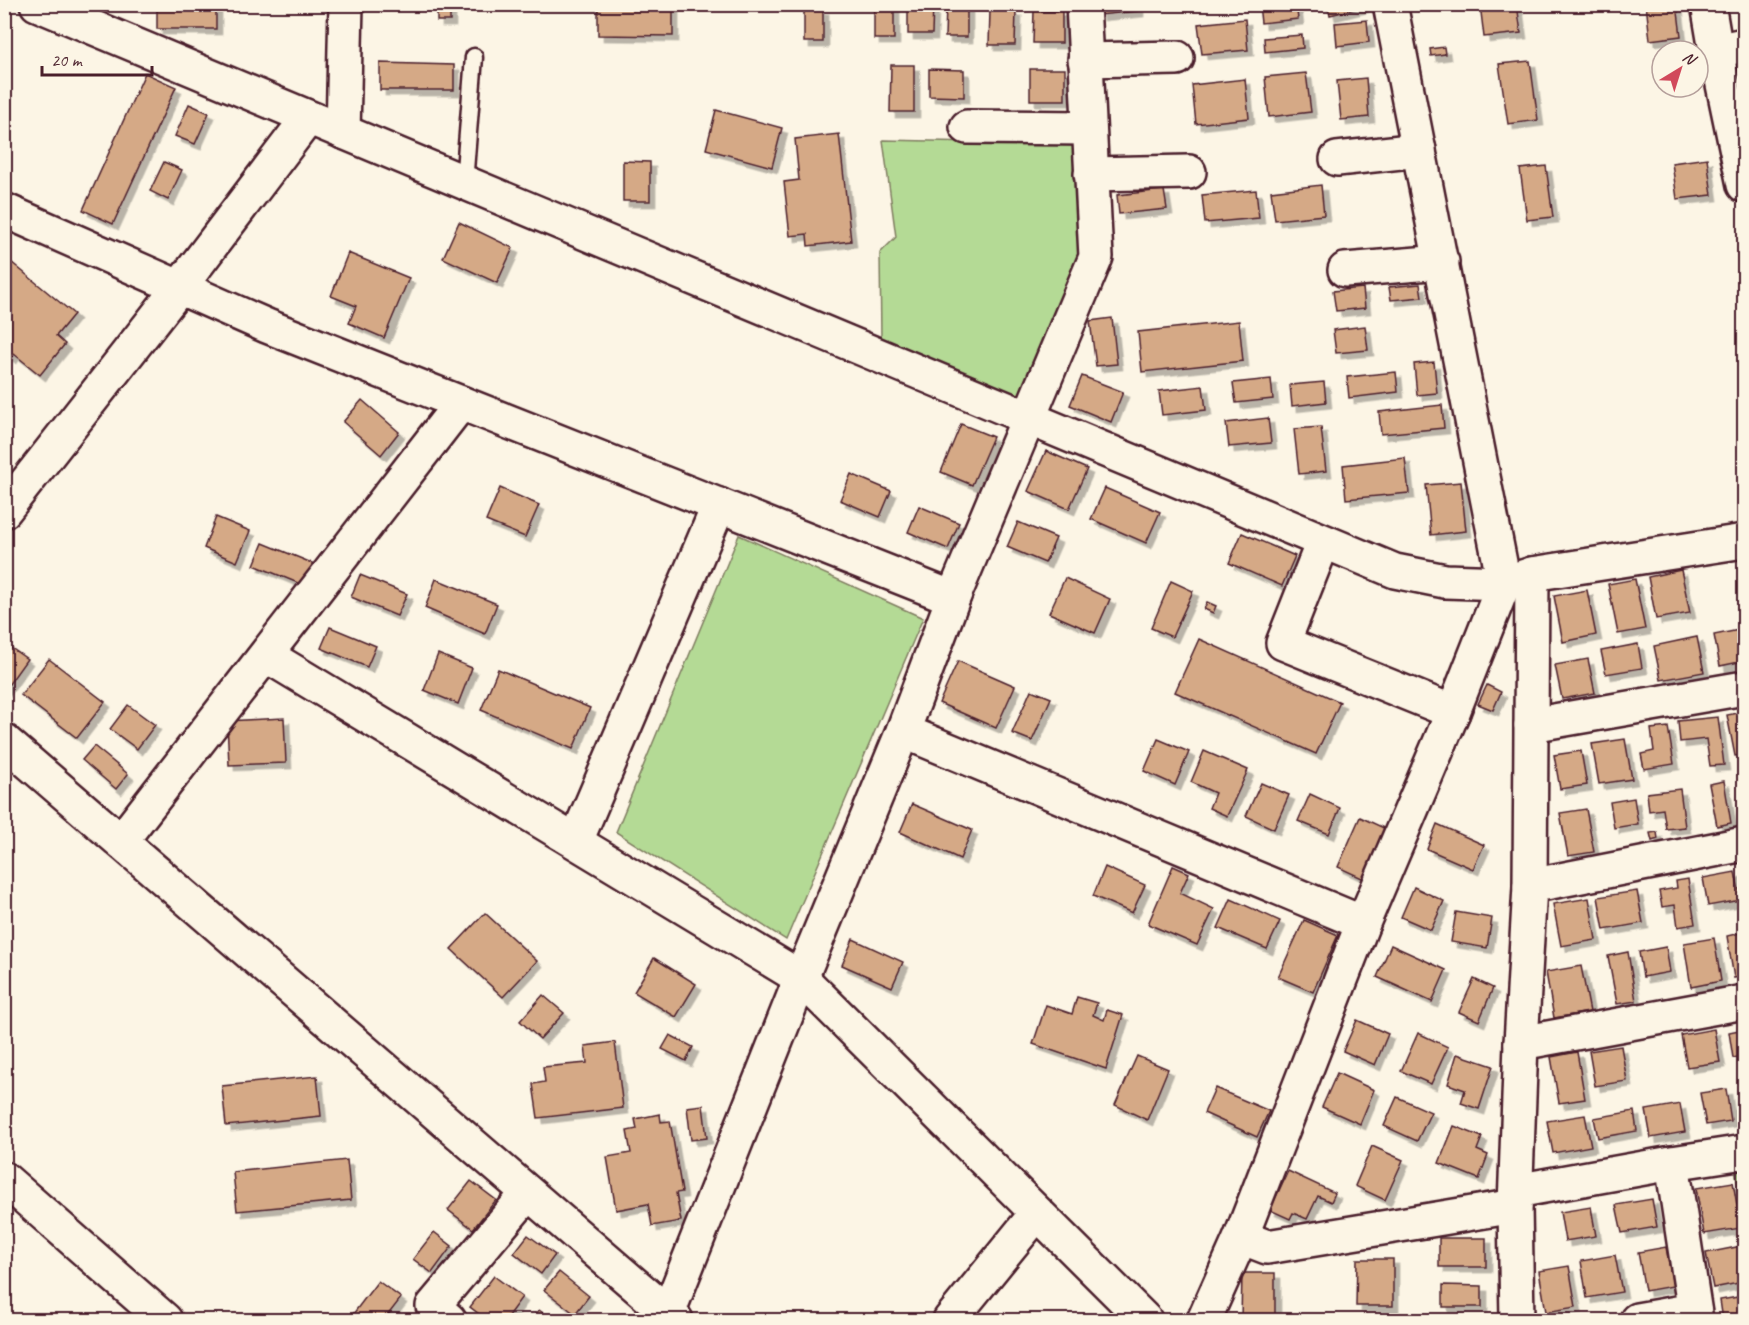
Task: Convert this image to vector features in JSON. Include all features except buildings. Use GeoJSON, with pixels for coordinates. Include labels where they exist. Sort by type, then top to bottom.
{"type":"FeatureCollection","features":[{"type":"Feature","properties":{"kind":"street"},"geometry":{"type":"LineString","coordinates":[[37,4],[107,19],[308,118],[1395,571],[1445,580],[1518,578],[1744,541]]}},
{"type":"Feature","properties":{"kind":"street"},"geometry":{"type":"LineString","coordinates":[[343,132],[346,4]]}},
{"type":"Feature","properties":{"kind":"street"},"geometry":{"type":"LineString","coordinates":[[4,741],[672,1317],[801,978],[903,731],[953,598],[1096,256],[1083,4]]}},
{"type":"Feature","properties":{"kind":"street"},"geometry":{"type":"LineString","coordinates":[[1390,4],[1442,262],[1518,578],[1532,726],[1530,886],[1515,1199],[1517,1320]]}},
{"type":"Feature","properties":{"kind":"street"},"geometry":{"type":"LineString","coordinates":[[1708,4],[1730,48],[1744,185]]}},
{"type":"Feature","properties":{"kind":"street"},"geometry":{"type":"LineString","coordinates":[[1085,60],[1177,58]]}},
{"type":"Feature","properties":{"kind":"street"},"geometry":{"type":"LineString","coordinates":[[4,511],[179,288],[308,118]]}},
{"type":"Feature","properties":{"kind":"street"},"geometry":{"type":"LineString","coordinates":[[968,127],[1089,128]]}},
{"type":"Feature","properties":{"kind":"street"},"geometry":{"type":"LineString","coordinates":[[1337,159],[1419,150]]}},
{"type":"Feature","properties":{"kind":"street"},"geometry":{"type":"LineString","coordinates":[[1091,174],[1189,172]]}},
{"type":"Feature","properties":{"kind":"street"},"geometry":{"type":"LineString","coordinates":[[4,210],[267,326],[953,598]]}},
{"type":"Feature","properties":{"kind":"street"},"geometry":{"type":"LineString","coordinates":[[1345,270],[1442,262]]}},
{"type":"Feature","properties":{"kind":"street"},"geometry":{"type":"LineString","coordinates":[[121,841],[461,402]]}},
{"type":"Feature","properties":{"kind":"street"},"geometry":{"type":"LineString","coordinates":[[576,842],[719,505]]}},
{"type":"Feature","properties":{"kind":"street"},"geometry":{"type":"LineString","coordinates":[[1323,542],[1283,643],[1453,712]]}},
{"type":"Feature","properties":{"kind":"street"},"geometry":{"type":"LineString","coordinates":[[1204,1320],[1241,1237],[1363,923],[1453,712],[1518,578]]}},
{"type":"Feature","properties":{"kind":"street"},"geometry":{"type":"LineString","coordinates":[[266,655],[801,978],[1145,1320]]}},
{"type":"Feature","properties":{"kind":"street"},"geometry":{"type":"LineString","coordinates":[[1532,726],[1744,688]]}},
{"type":"Feature","properties":{"kind":"street"},"geometry":{"type":"LineString","coordinates":[[903,731],[1363,923]]}},
{"type":"Feature","properties":{"kind":"street"},"geometry":{"type":"LineString","coordinates":[[1530,886],[1744,844]]}},
{"type":"Feature","properties":{"kind":"street"},"geometry":{"type":"LineString","coordinates":[[1521,1043],[1744,1002]]}},
{"type":"Feature","properties":{"kind":"street"},"geometry":{"type":"LineString","coordinates":[[1241,1237],[1267,1247],[1515,1199],[1672,1163],[1744,1152]]}},
{"type":"Feature","properties":{"kind":"street"},"geometry":{"type":"LineString","coordinates":[[1637,1320],[1695,1315],[1672,1163]]}},
{"type":"Feature","properties":{"kind":"street"},"geometry":{"type":"LineString","coordinates":[[4,1179],[165,1320]]}},
{"type":"Feature","properties":{"kind":"street"},"geometry":{"type":"LineString","coordinates":[[449,1320],[434,1306],[528,1193]]}},
{"type":"Feature","properties":{"kind":"street"},"geometry":{"type":"LineString","coordinates":[[950,1320],[1037,1213]]}},
{"type":"Feature","properties":{"kind":"lane"},"geometry":{"type":"LineString","coordinates":[[465,183],[474,57]]}},
{"type":"Feature","properties":{"kind":"green space"},"geometry":{"type":"Polygon","coordinates":[[[883,140],[1077,144],[1086,253],[1032,391],[1014,398],[881,338],[880,253],[896,237],[883,140]]]}},
{"type":"Feature","properties":{"kind":"green space"},"geometry":{"type":"Polygon","coordinates":[[[739,535],[923,618],[786,940],[616,832],[739,535]]]}},
{"type":"Feature","properties":{"kind":"green space"},"geometry":{"type":"Polygon","coordinates":[[[1744,1166],[1744,1225],[1735,1168],[1744,1166]]]}}]}
